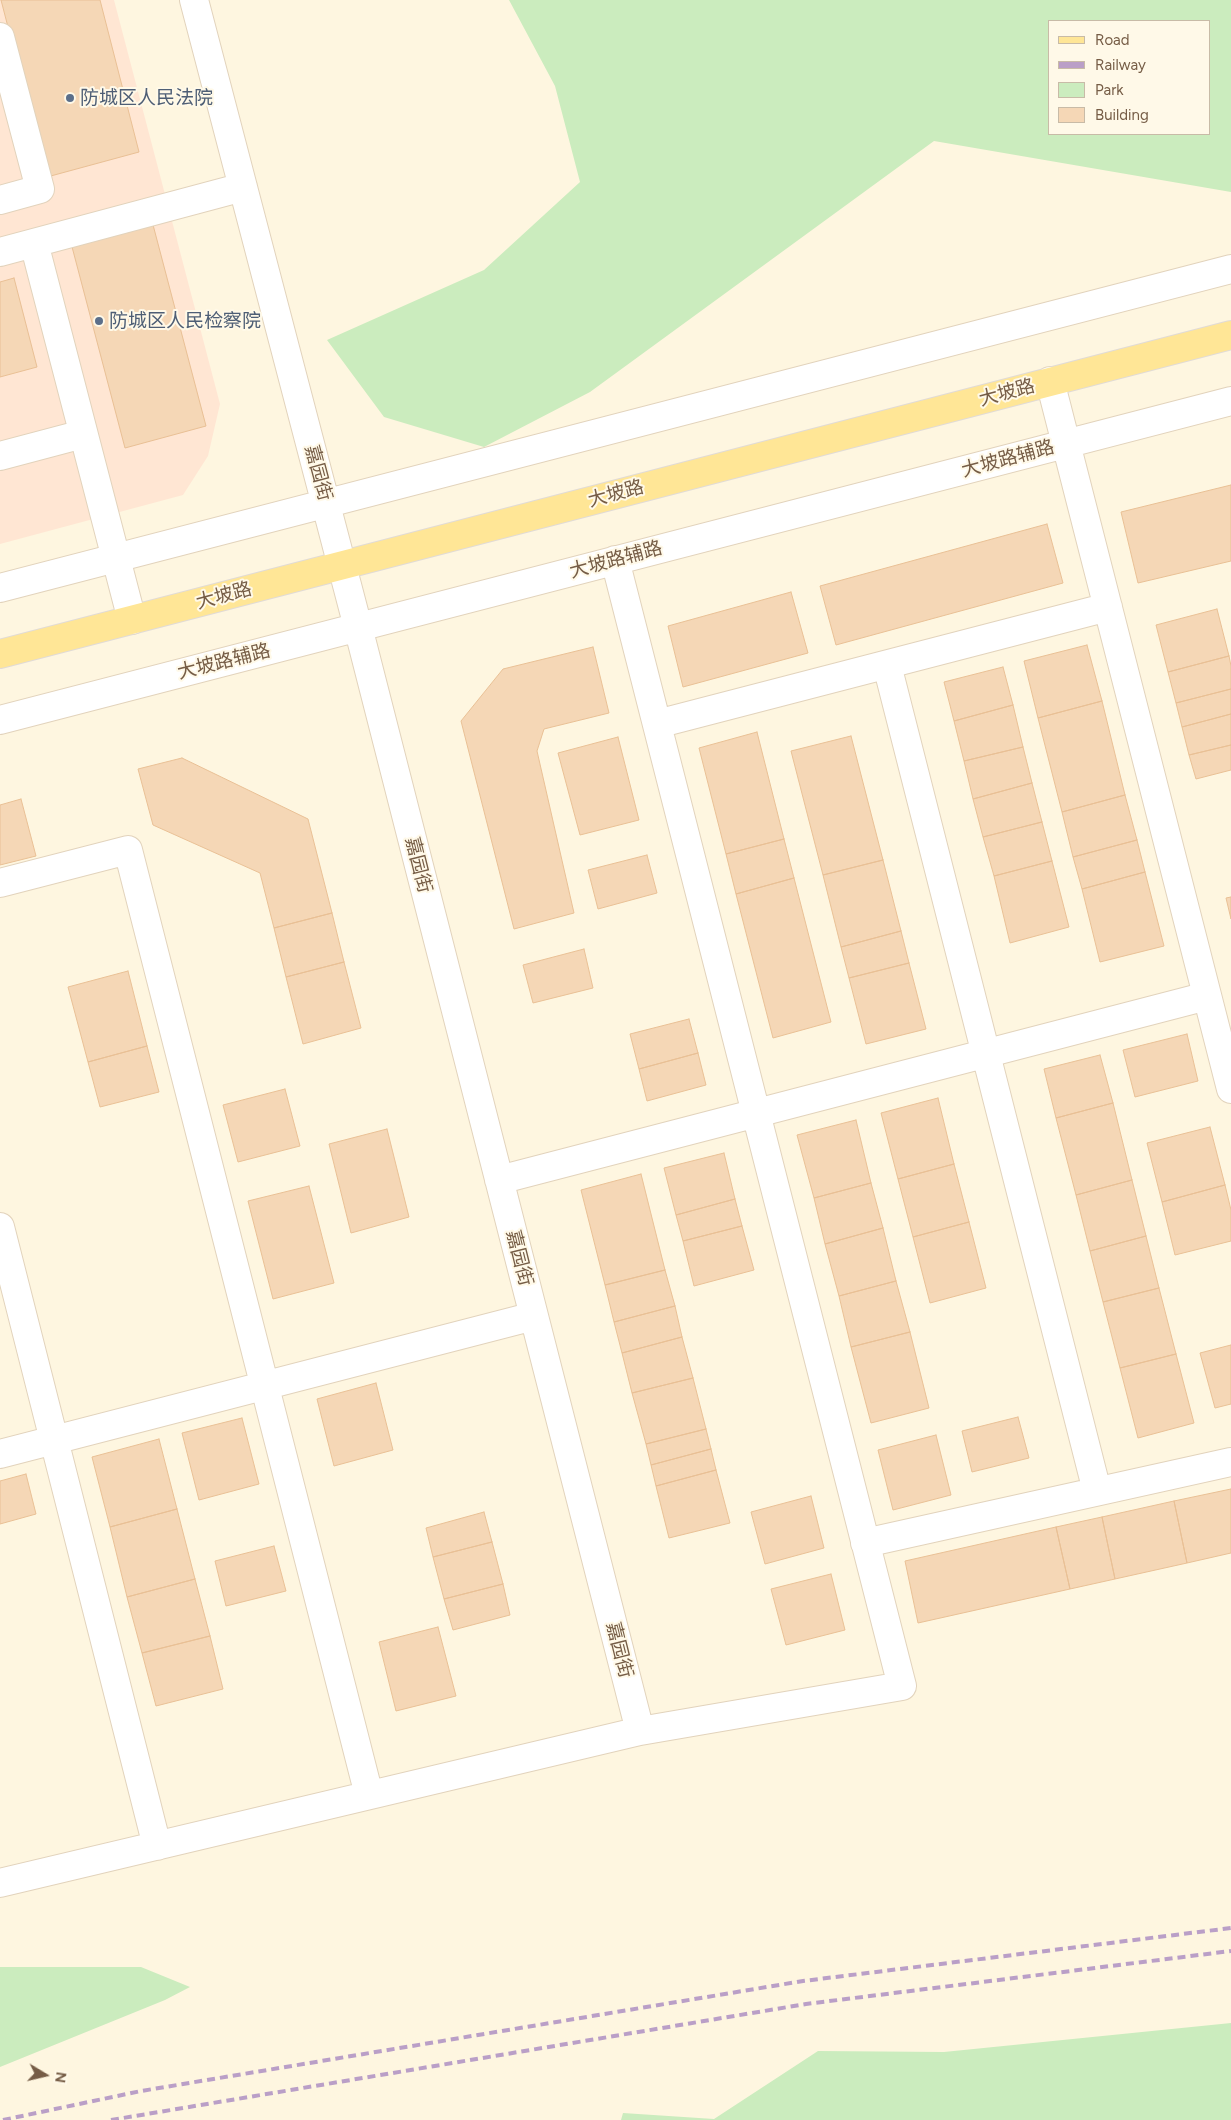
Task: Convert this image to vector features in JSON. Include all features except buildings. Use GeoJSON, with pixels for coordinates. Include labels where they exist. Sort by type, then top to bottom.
{"type":"FeatureCollection","features":[{"type":"Feature","properties":{"kind":"main road","name":"大坡路"},"geometry":{"type":"LineString","coordinates":[[0,654],[1231,335]]}},
{"type":"Feature","properties":{"kind":"street","name":"嘉园街"},"geometry":{"type":"LineString","coordinates":[[194,0],[358,627],[640,1731]]}},
{"type":"Feature","properties":{"kind":"street"},"geometry":{"type":"LineString","coordinates":[[0,37],[40,189],[0,200]]}},
{"type":"Feature","properties":{"kind":"street"},"geometry":{"type":"LineString","coordinates":[[0,252],[243,187]]}},
{"type":"Feature","properties":{"kind":"street"},"geometry":{"type":"LineString","coordinates":[[34,243],[132,620]]}},
{"type":"Feature","properties":{"kind":"street"},"geometry":{"type":"LineString","coordinates":[[0,588],[1231,269]]}},
{"type":"Feature","properties":{"kind":"street"},"geometry":{"type":"LineString","coordinates":[[1050,382],[1231,1090]]}},
{"type":"Feature","properties":{"kind":"street","name":"大坡路辅路"},"geometry":{"type":"LineString","coordinates":[[0,720],[1231,401]]}},
{"type":"Feature","properties":{"kind":"street"},"geometry":{"type":"LineString","coordinates":[[0,456],[83,434]]}},
{"type":"Feature","properties":{"kind":"street"},"geometry":{"type":"LineString","coordinates":[[0,1883],[640,1731],[902,1686],[615,560]]}},
{"type":"Feature","properties":{"kind":"street"},"geometry":{"type":"LineString","coordinates":[[657,724],[1108,607]]}},
{"type":"Feature","properties":{"kind":"street"},"geometry":{"type":"LineString","coordinates":[[887,665],[1097,1491]]}},
{"type":"Feature","properties":{"kind":"street"},"geometry":{"type":"LineString","coordinates":[[0,884],[128,850],[369,1796]]}},
{"type":"Feature","properties":{"kind":"street"},"geometry":{"type":"LineString","coordinates":[[499,1180],[1207,996]]}},
{"type":"Feature","properties":{"kind":"street"},"geometry":{"type":"LineString","coordinates":[[0,1227],[157,1846]]}},
{"type":"Feature","properties":{"kind":"street"},"geometry":{"type":"LineString","coordinates":[[0,1454],[534,1316]]}},
{"type":"Feature","properties":{"kind":"street"},"geometry":{"type":"LineString","coordinates":[[865,1543],[1231,1462]]}},
{"type":"Feature","properties":{"kind":"shaded area","name":"防城区人民检察院"},"geometry":{"type":"Polygon","coordinates":[[[0,0],[114,0],[220,404],[208,456],[183,495],[0,544],[0,0]]]}},
{"type":"Feature","properties":{"kind":"green space"},"geometry":{"type":"Polygon","coordinates":[[[509,0],[1231,0],[1231,192],[934,141],[590,392],[484,447],[384,417],[327,340],[484,270],[580,182],[555,86],[509,0]]]}},
{"type":"Feature","properties":{"kind":"green space"},"geometry":{"type":"Polygon","coordinates":[[[0,1967],[141,1967],[190,1987],[165,2000],[0,2067],[0,1967]]]}},
{"type":"Feature","properties":{"kind":"green space"},"geometry":{"type":"Polygon","coordinates":[[[1231,2023],[1231,2120],[621,2120],[623,2113],[714,2119],[818,2051],[944,2052],[1231,2023]]]}},
{"type":"Feature","properties":{"kind":"railway"},"geometry":{"type":"LineString","coordinates":[[3,2120],[141,2091],[803,1981],[1231,1928]]}},
{"type":"Feature","properties":{"kind":"railway"},"geometry":{"type":"LineString","coordinates":[[111,2120],[806,2004],[1231,1951]]}},
{"type":"Feature","properties":{"kind":"place","name":"防城区人民法院"},"geometry":{"type":"Point","coordinates":[70,98]}},
{"type":"Feature","properties":{"kind":"place","name":"防城区人民检察院"},"geometry":{"type":"Point","coordinates":[99,321]}}]}
